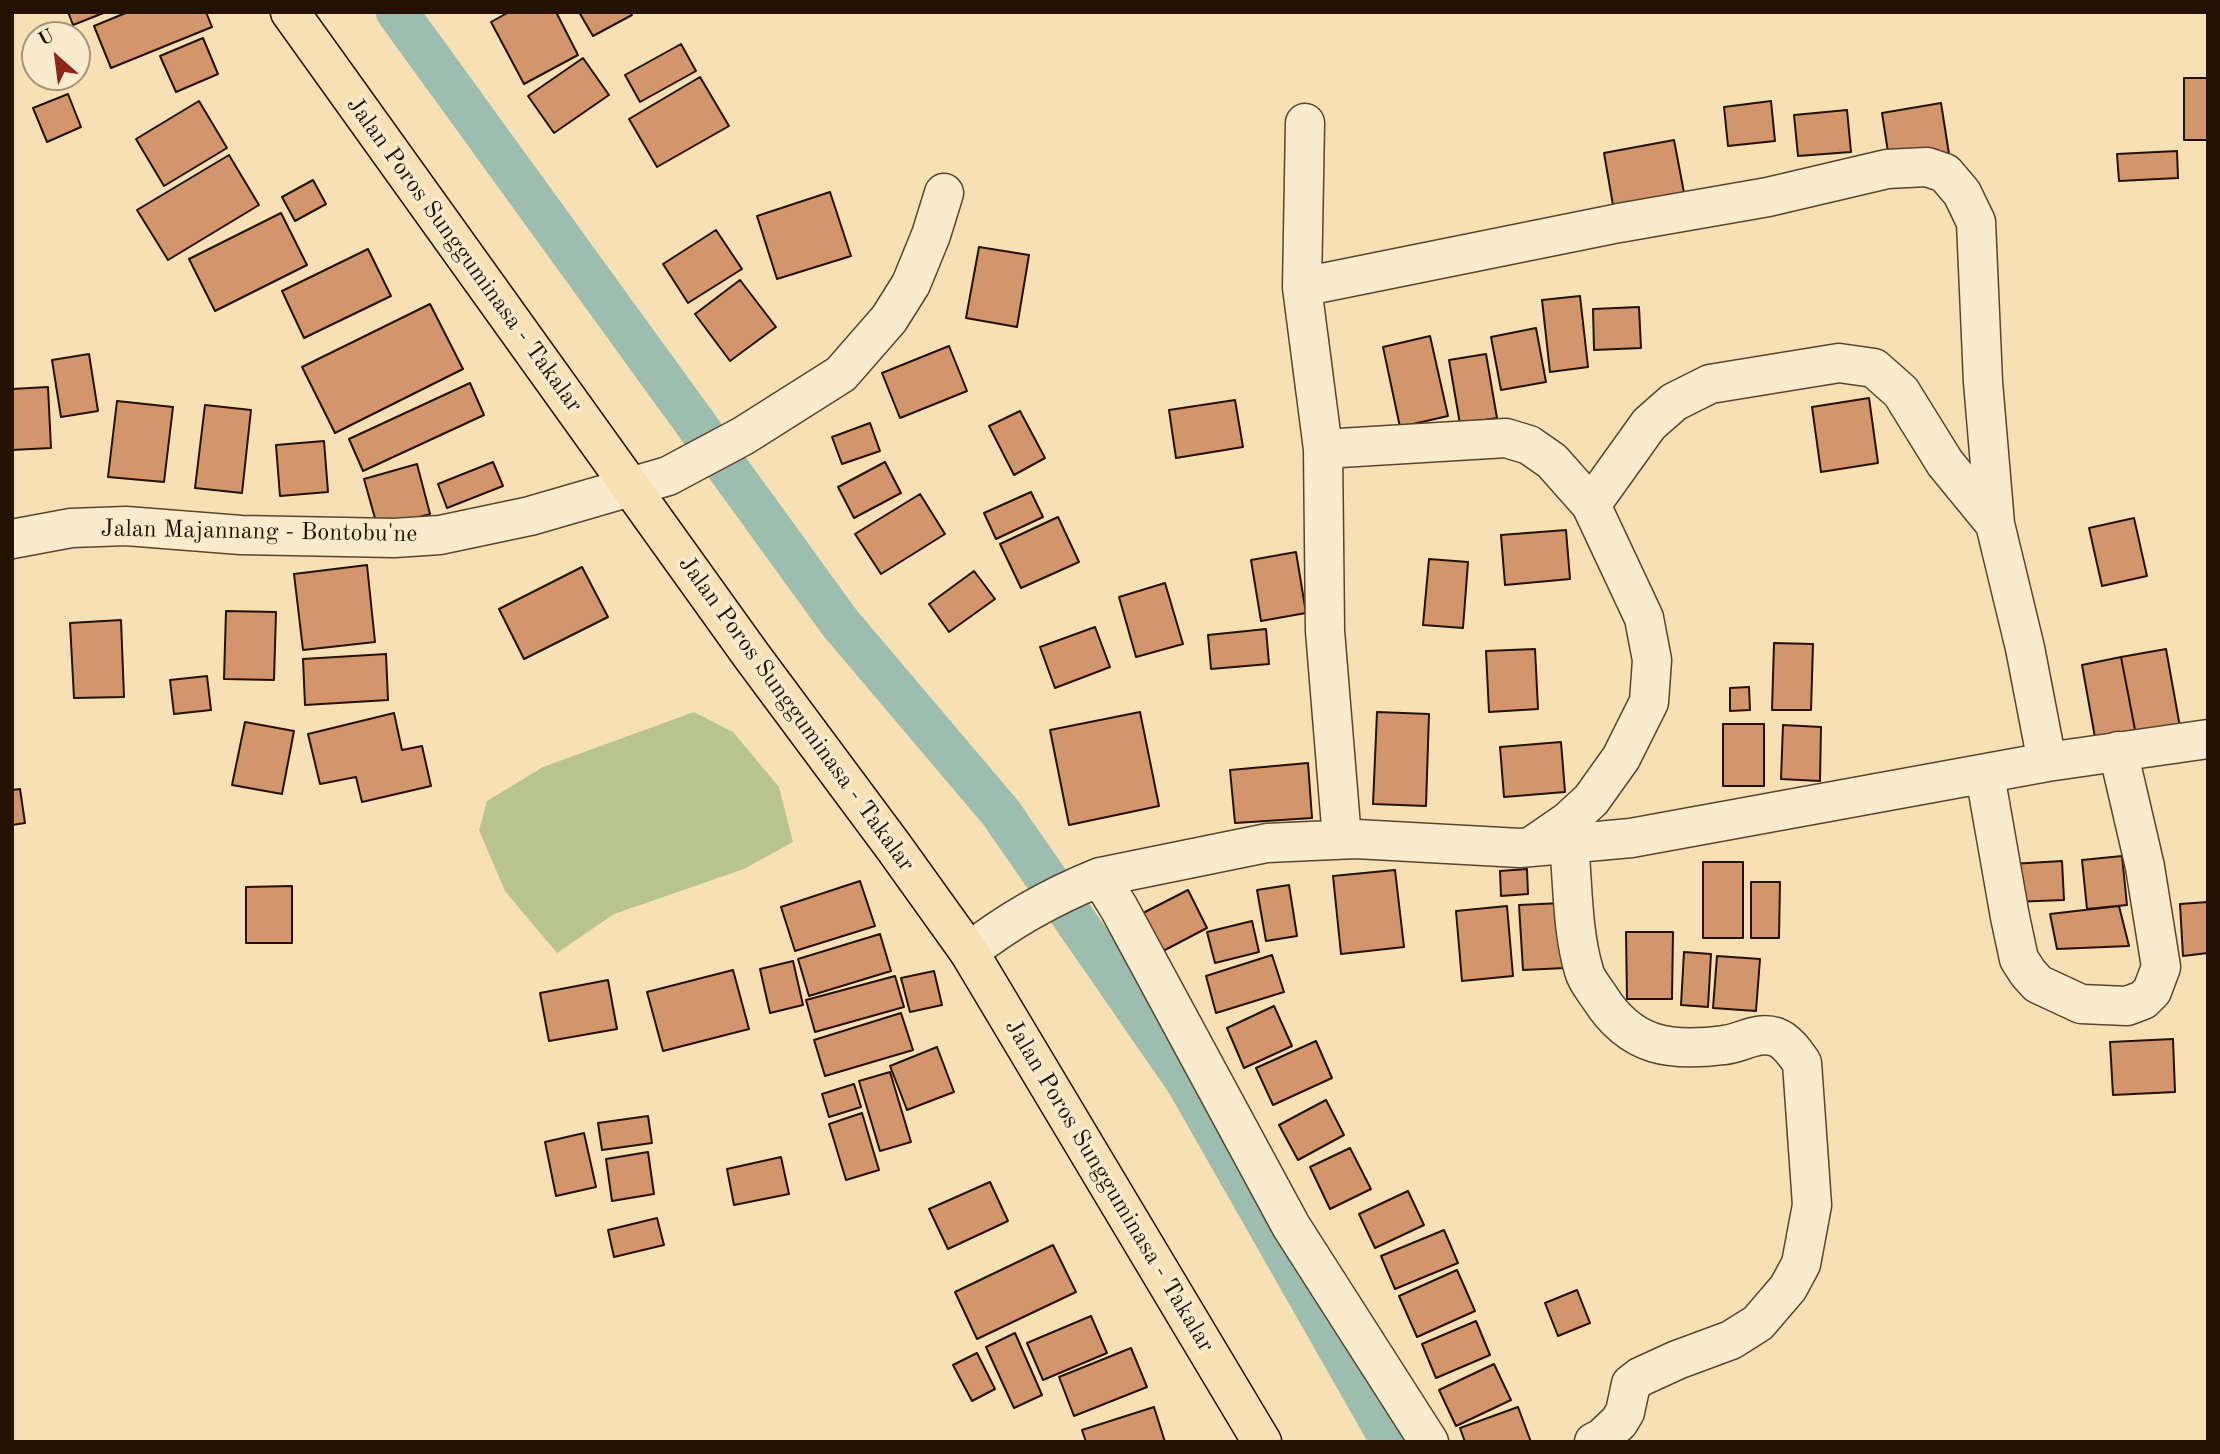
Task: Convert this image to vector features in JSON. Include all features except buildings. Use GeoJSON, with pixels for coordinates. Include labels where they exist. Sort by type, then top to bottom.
{"type":"FeatureCollection","features":[{"type":"Feature","properties":{"kind":"highway","name":"Jalan Poros Sungguminasa - Takalar"},"geometry":{"type":"LineString","coordinates":[[290,12],[751,655],[969,952],[1262,1442]]}},
{"type":"Feature","properties":{"kind":"street"},"geometry":{"type":"LineString","coordinates":[[1305,123],[1302,287],[1322,449],[1325,631],[1342,839]]}},
{"type":"Feature","properties":{"kind":"street"},"geometry":{"type":"LineString","coordinates":[[1302,287],[1619,223],[1768,198],[1887,169],[1927,167],[1945,173],[1962,193],[1976,222],[1983,382],[1995,524],[2025,648],[2047,762]]}},
{"type":"Feature","properties":{"kind":"street","name":"Jalan Majannang - Bontobu'ne"},"geometry":{"type":"LineString","coordinates":[[12,539],[71,528],[126,526],[241,535],[394,538],[440,535],[530,516],[668,476],[743,436],[841,374],[889,319],[911,284],[944,193]]}},
{"type":"Feature","properties":{"kind":"street"},"geometry":{"type":"LineString","coordinates":[[1591,505],[1649,424],[1674,402],[1710,384],[1839,363],[1874,368],[1901,392],[1945,463],[1995,524]]}},
{"type":"Feature","properties":{"kind":"street"},"geometry":{"type":"LineString","coordinates":[[1322,449],[1506,438],[1529,445],[1552,461],[1591,505],[1644,618],[1652,660],[1649,702],[1621,758],[1591,800],[1567,822],[1531,847]]}},
{"type":"Feature","properties":{"kind":"street"},"geometry":{"type":"LineString","coordinates":[[969,952],[1000,927],[1088,881],[1267,843],[1342,839],[1531,847],[1631,838],[2047,762],[2208,739]]}},
{"type":"Feature","properties":{"kind":"street"},"geometry":{"type":"LineString","coordinates":[[1985,775],[2010,917],[2020,959],[2028,973],[2038,984],[2081,1004],[2127,1006],[2143,1000],[2152,991],[2161,967],[2146,867],[2118,751]]}},
{"type":"Feature","properties":{"kind":"street"},"geometry":{"type":"LineString","coordinates":[[1569,844],[1584,973],[1608,1011],[1627,1031],[1655,1044],[1687,1048],[1728,1045],[1757,1035],[1777,1037],[1792,1048],[1802,1063],[1811,1170],[1812,1205],[1801,1264],[1788,1288],[1758,1323],[1731,1340],[1677,1360],[1631,1384],[1625,1412],[1619,1422],[1594,1442]]}},
{"type":"Feature","properties":{"kind":"street"},"geometry":{"type":"LineString","coordinates":[[1088,881],[1119,908],[1291,1226],[1429,1442]]}},
{"type":"Feature","properties":{"kind":"green space"},"geometry":{"type":"Polygon","coordinates":[[[694,712],[733,732],[779,787],[793,842],[744,869],[614,914],[557,953],[505,891],[479,830],[487,801],[543,767],[694,712]]]}},
{"type":"Feature","properties":{"kind":"waterway"},"geometry":{"type":"LineString","coordinates":[[397,12],[840,623],[1001,813],[1187,1082],[1392,1442]]}}]}
